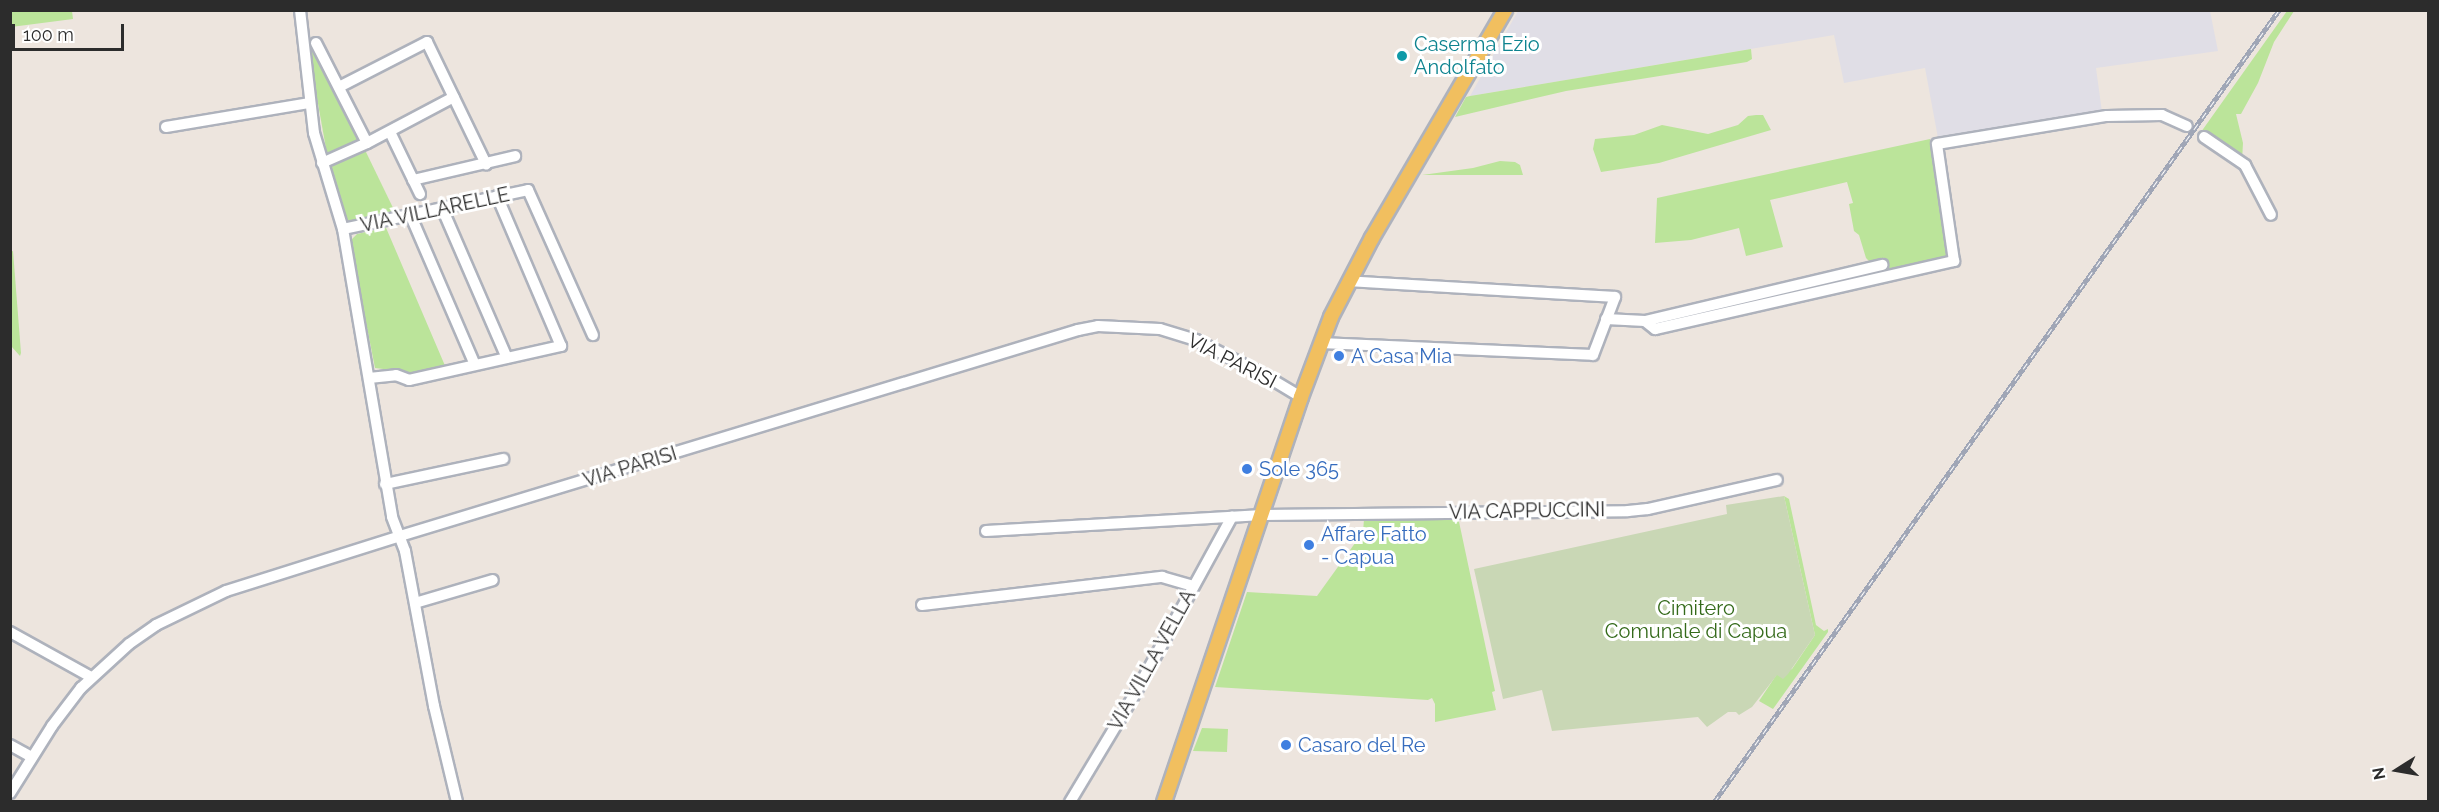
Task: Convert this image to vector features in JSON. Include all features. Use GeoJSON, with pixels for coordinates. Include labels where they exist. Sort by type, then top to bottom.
{"type":"FeatureCollection","features":[{"type":"Feature","properties":{"kind":"main road"},"geometry":{"type":"LineString","coordinates":[[1164,801],[1320,343],[1348,281],[1505,10]]}},
{"type":"Feature","properties":{"kind":"street","name":"VIA VILLARELLE"},"geometry":{"type":"LineString","coordinates":[[300,10],[310,103],[322,162],[342,229],[369,378],[385,484],[392,517],[400,536],[434,705],[457,801]]}},
{"type":"Feature","properties":{"kind":"street"},"geometry":{"type":"LineString","coordinates":[[339,87],[427,42],[486,164]]}},
{"type":"Feature","properties":{"kind":"street"},"geometry":{"type":"LineString","coordinates":[[316,43],[367,144]]}},
{"type":"Feature","properties":{"kind":"street"},"geometry":{"type":"LineString","coordinates":[[322,162],[367,144],[454,98]]}},
{"type":"Feature","properties":{"kind":"street"},"geometry":{"type":"LineString","coordinates":[[166,127],[310,103]]}},
{"type":"Feature","properties":{"kind":"street"},"geometry":{"type":"LineString","coordinates":[[1646,321],[1655,329],[1954,261],[1938,144],[2107,116],[2162,115],[2187,126]]}},
{"type":"Feature","properties":{"kind":"street"},"geometry":{"type":"LineString","coordinates":[[390,132],[420,194]]}},
{"type":"Feature","properties":{"kind":"street"},"geometry":{"type":"LineString","coordinates":[[2204,137],[2245,165],[2271,215]]}},
{"type":"Feature","properties":{"kind":"street"},"geometry":{"type":"LineString","coordinates":[[413,180],[515,156]]}},
{"type":"Feature","properties":{"kind":"street","name":"VIA VILLARELLE"},"geometry":{"type":"LineString","coordinates":[[342,229],[528,190],[593,336]]}},
{"type":"Feature","properties":{"kind":"street"},"geometry":{"type":"LineString","coordinates":[[369,378],[396,375],[409,380],[561,346],[497,196]]}},
{"type":"Feature","properties":{"kind":"street"},"geometry":{"type":"LineString","coordinates":[[442,208],[507,358]]}},
{"type":"Feature","properties":{"kind":"street"},"geometry":{"type":"LineString","coordinates":[[410,214],[476,365]]}},
{"type":"Feature","properties":{"kind":"street"},"geometry":{"type":"LineString","coordinates":[[1606,319],[1646,321],[1882,265]]}},
{"type":"Feature","properties":{"kind":"street"},"geometry":{"type":"LineString","coordinates":[[1320,343],[1593,355],[1615,297],[1348,281]]}},
{"type":"Feature","properties":{"kind":"street","name":"VIA PARISI"},"geometry":{"type":"LineString","coordinates":[[10,793],[72,699],[90,677],[138,638],[198,602],[226,591],[400,536],[1078,330],[1098,326],[1160,329],[1196,340],[1301,397]]}},
{"type":"Feature","properties":{"kind":"street"},"geometry":{"type":"LineString","coordinates":[[385,484],[503,459]]}},
{"type":"Feature","properties":{"kind":"street","name":"VIA CAPPUCCINI"},"geometry":{"type":"LineString","coordinates":[[986,531],[1263,515],[1628,511],[1648,509],[1777,480]]}},
{"type":"Feature","properties":{"kind":"street","name":"VIA VILLA VELLA"},"geometry":{"type":"LineString","coordinates":[[1070,801],[1136,692],[1232,517]]}},
{"type":"Feature","properties":{"kind":"street"},"geometry":{"type":"LineString","coordinates":[[921,606],[1162,577],[1193,586]]}},
{"type":"Feature","properties":{"kind":"street"},"geometry":{"type":"LineString","coordinates":[[415,603],[493,580]]}},
{"type":"Feature","properties":{"kind":"street"},"geometry":{"type":"LineString","coordinates":[[10,632],[90,677]]}},
{"type":"Feature","properties":{"kind":"street"},"geometry":{"type":"LineString","coordinates":[[10,745],[32,757]]}},
{"type":"Feature","properties":{"kind":"shaded area"},"geometry":{"type":"Polygon","coordinates":[[[1518,11],[2210,11],[2218,51],[2096,68],[2102,112],[1938,138],[1925,68],[1844,83],[1834,35],[1470,96],[1518,11]]]}},
{"type":"Feature","properties":{"kind":"green space"},"geometry":{"type":"Polygon","coordinates":[[[10,11],[72,11],[73,19],[11,27],[10,11]]]}},
{"type":"Feature","properties":{"kind":"green space"},"geometry":{"type":"Polygon","coordinates":[[[2287,11],[2294,11],[2274,42],[2258,83],[2241,114],[2236,114],[2243,143],[2242,161],[2201,132],[2287,11]]]}},
{"type":"Feature","properties":{"kind":"green space"},"geometry":{"type":"Polygon","coordinates":[[[312,40],[361,141],[327,154],[307,42],[312,40]]]}},
{"type":"Feature","properties":{"kind":"green space"},"geometry":{"type":"Polygon","coordinates":[[[1751,49],[1752,59],[1747,62],[1566,91],[1455,117],[1466,97],[1470,96],[1751,49]]]}},
{"type":"Feature","properties":{"kind":"green space"},"geometry":{"type":"Polygon","coordinates":[[[1763,115],[1771,130],[1659,163],[1601,172],[1593,149],[1595,139],[1634,135],[1662,125],[1708,134],[1738,125],[1748,116],[1763,115]]]}},
{"type":"Feature","properties":{"kind":"green space"},"geometry":{"type":"Polygon","coordinates":[[[1930,139],[1948,239],[1948,257],[1887,273],[1873,265],[1866,258],[1859,235],[1854,231],[1849,204],[1853,203],[1847,182],[1770,200],[1783,247],[1746,256],[1739,228],[1691,240],[1655,243],[1657,198],[1930,139]]]}},
{"type":"Feature","properties":{"kind":"green space"},"geometry":{"type":"Polygon","coordinates":[[[365,150],[396,214],[347,224],[330,168],[332,162],[365,150]]]}},
{"type":"Feature","properties":{"kind":"green space"},"geometry":{"type":"Polygon","coordinates":[[[1500,161],[1515,162],[1520,165],[1523,175],[1422,175],[1473,168],[1500,161]]]}},
{"type":"Feature","properties":{"kind":"green space"},"geometry":{"type":"Polygon","coordinates":[[[384,223],[446,368],[409,377],[392,370],[375,368],[350,241],[357,234],[379,229],[384,223]]]}},
{"type":"Feature","properties":{"kind":"green space"},"geometry":{"type":"Polygon","coordinates":[[[13,251],[20,356],[11,346],[10,252],[13,251]]]}},
{"type":"Feature","properties":{"kind":"green space"},"geometry":{"type":"Polygon","coordinates":[[[1784,496],[1789,499],[1816,625],[1824,631],[1828,629],[1828,632],[1773,709],[1759,701],[1777,674],[1792,669],[1815,635],[1784,496]]]}},
{"type":"Feature","properties":{"kind":"green space","name":"Cimitero Comunale di Capua"},"geometry":{"type":"Polygon","coordinates":[[[1784,496],[1815,635],[1788,674],[1783,679],[1777,675],[1752,707],[1739,715],[1736,712],[1728,712],[1707,727],[1698,717],[1552,731],[1542,690],[1503,699],[1474,569],[1727,514],[1726,505],[1784,496]]]}},
{"type":"Feature","properties":{"kind":"green space"},"geometry":{"type":"Polygon","coordinates":[[[1458,517],[1495,691],[1492,692],[1496,710],[1435,722],[1435,704],[1432,698],[1428,700],[1215,687],[1247,592],[1317,596],[1363,532],[1364,519],[1458,517]]]}},
{"type":"Feature","properties":{"kind":"green space"},"geometry":{"type":"Polygon","coordinates":[[[1202,728],[1228,729],[1227,752],[1193,751],[1202,728]]]}},
{"type":"Feature","properties":{"kind":"tunnel"},"geometry":{"type":"LineString","coordinates":[[2187,126],[2204,137]]}},
{"type":"Feature","properties":{"kind":"railway"},"geometry":{"type":"LineString","coordinates":[[1714,802],[2279,10]]}},
{"type":"Feature","properties":{"kind":"place","name":"Caserma Ezio Andolfato"},"geometry":{"type":"Point","coordinates":[1402,56]}},
{"type":"Feature","properties":{"kind":"place","name":"A Casa Mia"},"geometry":{"type":"Point","coordinates":[1339,356]}},
{"type":"Feature","properties":{"kind":"place","name":"Sole 365"},"geometry":{"type":"Point","coordinates":[1247,469]}},
{"type":"Feature","properties":{"kind":"place","name":"Affare Fatto - Capua"},"geometry":{"type":"Point","coordinates":[1309,545]}},
{"type":"Feature","properties":{"kind":"place","name":"Casaro del Re"},"geometry":{"type":"Point","coordinates":[1286,745]}}]}
